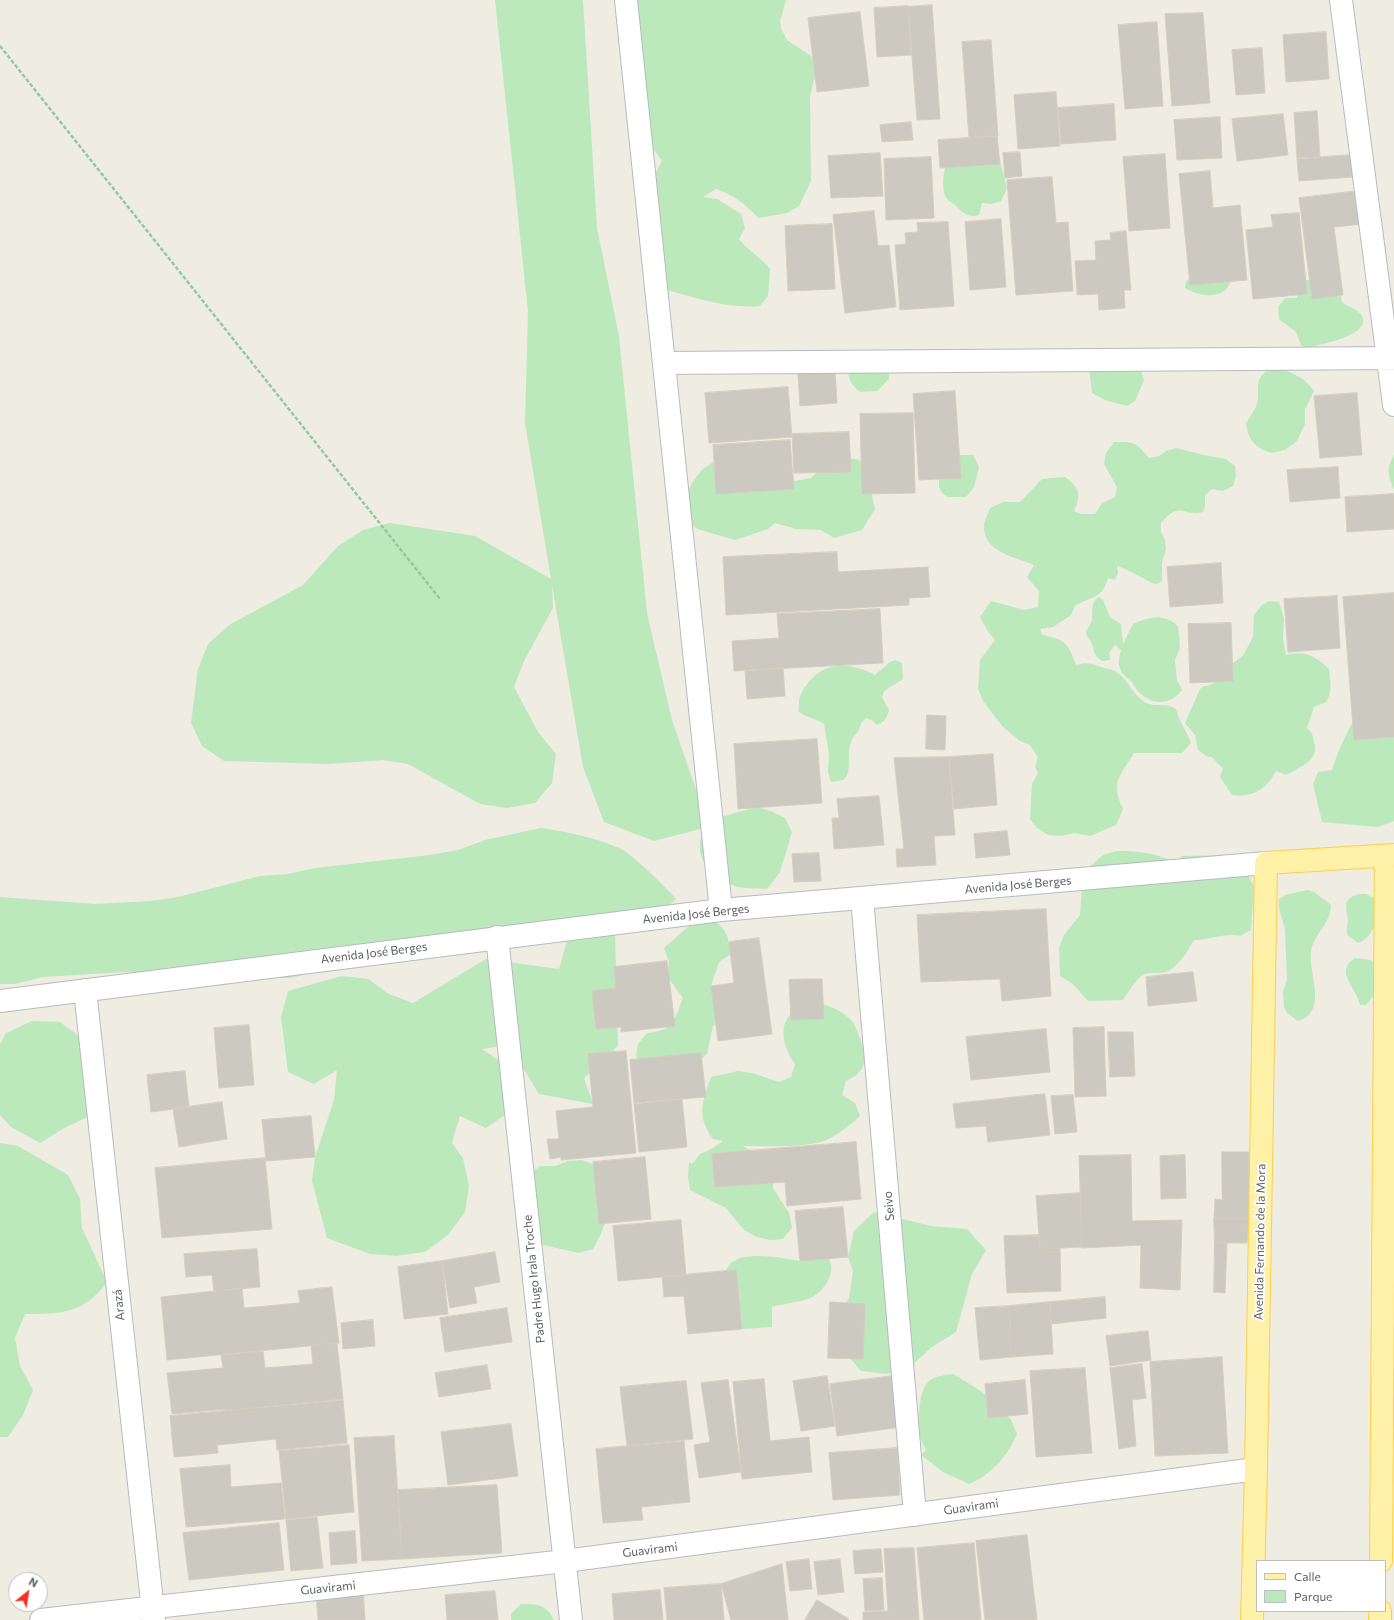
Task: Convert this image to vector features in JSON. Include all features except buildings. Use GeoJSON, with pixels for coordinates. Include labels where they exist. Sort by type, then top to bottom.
{"type":"FeatureCollection","features":[{"type":"Feature","properties":{"kind":"main road","name":"Avenida José Berges"},"geometry":{"type":"LineString","coordinates":[[1266,863],[1390,855]]}},
{"type":"Feature","properties":{"kind":"main road"},"geometry":{"type":"LineString","coordinates":[[1381,1560],[1389,1082],[1390,855]]}},
{"type":"Feature","properties":{"kind":"main road","name":"Avenida Fernando de la Mora"},"geometry":{"type":"LineString","coordinates":[[1252,1620],[1256,1469],[1266,863]]}},
{"type":"Feature","properties":{"kind":"street"},"geometry":{"type":"LineString","coordinates":[[626,0],[721,910]]}},
{"type":"Feature","properties":{"kind":"street"},"geometry":{"type":"LineString","coordinates":[[1341,0],[1391,358],[1394,404]]}},
{"type":"Feature","properties":{"kind":"street"},"geometry":{"type":"LineString","coordinates":[[664,363],[1391,358]]}},
{"type":"Feature","properties":{"kind":"street","name":"Avenida José Berges"},"geometry":{"type":"LineString","coordinates":[[0,1001],[497,937],[721,910],[1266,863]]}},
{"type":"Feature","properties":{"kind":"street","name":"Seivo"},"geometry":{"type":"LineString","coordinates":[[862,898],[916,1515]]}},
{"type":"Feature","properties":{"kind":"street","name":"Padre Hugo Irala Troche"},"geometry":{"type":"LineString","coordinates":[[497,937],[571,1620]]}},
{"type":"Feature","properties":{"kind":"street","name":"Arazá"},"geometry":{"type":"LineString","coordinates":[[85,990],[153,1614]]}},
{"type":"Feature","properties":{"kind":"street","name":"Guavirami"},"geometry":{"type":"LineString","coordinates":[[42,1620],[153,1614],[916,1515],[1256,1469]]}},
{"type":"Feature","properties":{"kind":"path"},"geometry":{"type":"LineString","coordinates":[[0,46],[440,599]]}},
{"type":"Feature","properties":{"kind":"green space"},"geometry":{"type":"Polygon","coordinates":[[[495,0],[583,0],[597,228],[619,336],[647,613],[672,720],[709,827],[717,818],[757,807],[771,811],[785,818],[792,832],[780,872],[767,889],[742,888],[723,881],[709,870],[704,863],[700,847],[702,837],[708,827],[654,841],[604,822],[583,767],[552,585],[553,608],[524,661],[514,687],[538,732],[556,754],[552,783],[535,803],[507,808],[480,804],[408,764],[383,760],[329,764],[224,761],[202,746],[191,723],[198,669],[208,644],[229,625],[303,585],[338,546],[363,530],[390,523],[475,536],[551,579],[525,423],[528,311],[495,0]]]}},
{"type":"Feature","properties":{"kind":"green space"},"geometry":{"type":"Polygon","coordinates":[[[625,0],[786,0],[780,21],[781,28],[787,40],[811,56],[817,69],[810,96],[811,181],[799,206],[787,213],[759,218],[739,201],[716,189],[703,197],[717,199],[741,214],[745,228],[739,239],[770,269],[768,296],[760,306],[736,306],[724,304],[664,289],[636,210],[662,161],[654,150],[643,142],[625,0]]]}},
{"type":"Feature","properties":{"kind":"green space"},"geometry":{"type":"Polygon","coordinates":[[[988,154],[1000,161],[1007,188],[1001,201],[992,204],[982,203],[979,215],[971,216],[963,212],[945,196],[943,181],[947,163],[988,154]]]}},
{"type":"Feature","properties":{"kind":"green space"},"geometry":{"type":"Polygon","coordinates":[[[1194,275],[1228,279],[1230,283],[1222,292],[1203,295],[1185,288],[1186,281],[1194,275]]]}},
{"type":"Feature","properties":{"kind":"green space"},"geometry":{"type":"Polygon","coordinates":[[[1307,280],[1318,280],[1339,287],[1342,302],[1358,311],[1362,316],[1363,323],[1359,329],[1352,334],[1331,342],[1306,348],[1301,345],[1296,332],[1279,319],[1278,307],[1285,298],[1297,298],[1299,284],[1307,280]]]}},
{"type":"Feature","properties":{"kind":"green space"},"geometry":{"type":"Polygon","coordinates":[[[1139,366],[1144,380],[1135,401],[1127,406],[1105,400],[1092,393],[1089,367],[1139,366]]]}},
{"type":"Feature","properties":{"kind":"green space"},"geometry":{"type":"Polygon","coordinates":[[[1271,368],[1289,372],[1301,378],[1314,391],[1305,409],[1305,424],[1297,441],[1285,450],[1272,453],[1261,449],[1254,443],[1249,435],[1246,424],[1257,404],[1259,381],[1261,377],[1271,368]]]}},
{"type":"Feature","properties":{"kind":"green space"},"geometry":{"type":"Polygon","coordinates":[[[889,370],[889,379],[877,391],[860,392],[851,383],[848,371],[889,370]]]}},
{"type":"Feature","properties":{"kind":"green space"},"geometry":{"type":"Polygon","coordinates":[[[1114,442],[1134,444],[1138,446],[1149,458],[1159,456],[1166,451],[1176,448],[1226,459],[1235,466],[1236,476],[1233,486],[1223,491],[1212,489],[1205,495],[1205,506],[1203,512],[1173,512],[1161,523],[1161,532],[1165,540],[1166,549],[1162,562],[1162,581],[1154,584],[1117,566],[1118,573],[1115,580],[1108,578],[1099,594],[1075,606],[1071,615],[1053,627],[1040,629],[1043,635],[1057,639],[1068,647],[1076,665],[1088,663],[1115,671],[1124,679],[1139,698],[1149,704],[1166,705],[1176,709],[1191,743],[1182,753],[1134,753],[1118,780],[1117,792],[1123,809],[1116,825],[1090,836],[1075,833],[1061,836],[1048,835],[1037,828],[1030,819],[1032,784],[1038,773],[1035,767],[1038,757],[1030,745],[1020,741],[1003,727],[983,701],[978,689],[980,660],[995,640],[987,630],[980,617],[991,601],[1024,610],[1038,607],[1039,591],[1027,577],[1034,565],[996,549],[990,544],[986,537],[984,524],[990,508],[1003,502],[1020,502],[1042,479],[1065,477],[1073,484],[1078,492],[1078,500],[1074,511],[1081,514],[1095,514],[1102,503],[1115,497],[1117,487],[1104,464],[1106,453],[1114,442]]]}},
{"type":"Feature","properties":{"kind":"green space"},"geometry":{"type":"Polygon","coordinates":[[[954,455],[973,455],[979,467],[974,487],[966,497],[948,497],[942,493],[939,487],[939,473],[954,455]]]}},
{"type":"Feature","properties":{"kind":"green space"},"geometry":{"type":"Polygon","coordinates":[[[1394,455],[1394,490],[1390,480],[1389,468],[1394,455]]]}},
{"type":"Feature","properties":{"kind":"green space"},"geometry":{"type":"Polygon","coordinates":[[[720,457],[784,483],[811,478],[820,469],[844,457],[859,460],[868,477],[875,509],[862,530],[834,538],[821,530],[796,529],[775,523],[768,529],[735,540],[697,529],[688,520],[687,493],[693,481],[702,470],[720,457]]]}},
{"type":"Feature","properties":{"kind":"green space"},"geometry":{"type":"Polygon","coordinates":[[[1098,597],[1103,600],[1110,617],[1121,624],[1123,644],[1133,624],[1150,618],[1167,619],[1178,626],[1180,648],[1175,660],[1177,680],[1182,690],[1178,695],[1172,699],[1161,702],[1144,697],[1121,671],[1119,662],[1121,650],[1115,645],[1109,653],[1110,660],[1102,661],[1096,655],[1086,632],[1092,620],[1093,605],[1098,597]]]}},
{"type":"Feature","properties":{"kind":"green space"},"geometry":{"type":"Polygon","coordinates":[[[1269,601],[1279,602],[1284,619],[1283,638],[1286,655],[1310,655],[1324,664],[1329,669],[1330,694],[1326,702],[1314,707],[1307,728],[1313,736],[1315,748],[1311,759],[1307,763],[1286,775],[1276,771],[1268,783],[1258,791],[1246,795],[1232,795],[1220,777],[1223,769],[1212,757],[1208,757],[1198,750],[1195,735],[1185,723],[1200,689],[1230,674],[1233,663],[1243,656],[1253,637],[1254,615],[1261,606],[1269,601]]]}},
{"type":"Feature","properties":{"kind":"green space"},"geometry":{"type":"Polygon","coordinates":[[[1394,658],[1394,821],[1378,827],[1322,822],[1313,784],[1318,772],[1332,770],[1351,725],[1394,658]]]}},
{"type":"Feature","properties":{"kind":"green space"},"geometry":{"type":"Polygon","coordinates":[[[895,660],[902,663],[903,679],[884,691],[882,697],[889,710],[884,721],[877,725],[872,720],[866,718],[861,723],[851,742],[847,776],[844,780],[831,782],[828,772],[829,754],[824,724],[798,711],[800,696],[814,676],[823,670],[842,666],[853,667],[875,675],[890,662],[895,660]]]}},
{"type":"Feature","properties":{"kind":"green space"},"geometry":{"type":"Polygon","coordinates":[[[541,828],[580,835],[619,848],[640,863],[676,899],[656,918],[615,932],[618,1046],[584,1078],[593,1104],[539,1094],[509,1045],[482,1049],[503,1063],[509,1112],[486,1128],[460,1116],[452,1143],[463,1158],[469,1186],[465,1212],[448,1235],[425,1252],[396,1256],[370,1254],[327,1238],[312,1181],[315,1157],[334,1100],[337,1070],[314,1084],[288,1072],[281,1017],[288,991],[342,976],[368,979],[389,994],[413,1003],[486,959],[559,969],[567,941],[343,966],[290,978],[208,977],[125,972],[43,977],[15,984],[0,984],[0,897],[95,904],[150,901],[178,897],[260,876],[288,874],[315,868],[430,855],[458,850],[485,840],[541,828]]]}},
{"type":"Feature","properties":{"kind":"green space"},"geometry":{"type":"Polygon","coordinates":[[[1117,851],[1143,852],[1168,859],[1170,870],[1182,856],[1229,855],[1246,870],[1254,887],[1251,930],[1240,936],[1229,935],[1194,940],[1174,967],[1165,972],[1148,973],[1143,975],[1133,985],[1123,1000],[1088,1001],[1073,984],[1060,976],[1059,948],[1064,935],[1080,915],[1083,873],[1103,855],[1117,851]]]}},
{"type":"Feature","properties":{"kind":"green space"},"geometry":{"type":"Polygon","coordinates":[[[1307,890],[1314,892],[1331,905],[1329,916],[1312,947],[1311,956],[1315,988],[1313,1008],[1308,1016],[1298,1021],[1287,1013],[1284,1007],[1283,992],[1287,979],[1285,931],[1280,911],[1279,899],[1285,895],[1307,890]]]}},
{"type":"Feature","properties":{"kind":"green space"},"geometry":{"type":"Polygon","coordinates":[[[1359,894],[1366,894],[1380,901],[1372,931],[1364,940],[1358,943],[1347,935],[1348,922],[1346,905],[1349,899],[1359,894]]]}},
{"type":"Feature","properties":{"kind":"green space"},"geometry":{"type":"Polygon","coordinates":[[[710,918],[726,933],[731,954],[719,962],[711,986],[733,1006],[713,1026],[707,1054],[697,1063],[644,1068],[636,1056],[638,1044],[647,1033],[663,1030],[672,1023],[683,998],[667,976],[669,962],[664,948],[696,920],[710,918]]]}},
{"type":"Feature","properties":{"kind":"green space"},"geometry":{"type":"Polygon","coordinates":[[[1355,958],[1370,960],[1376,964],[1375,994],[1366,1005],[1360,1005],[1346,974],[1346,969],[1349,963],[1355,958]]]}},
{"type":"Feature","properties":{"kind":"green space"},"geometry":{"type":"Polygon","coordinates":[[[815,1003],[825,1005],[843,1013],[852,1022],[857,1030],[864,1051],[864,1063],[859,1073],[846,1081],[842,1095],[855,1103],[860,1116],[848,1127],[824,1141],[806,1145],[743,1146],[766,1160],[773,1174],[773,1188],[789,1213],[792,1228],[783,1239],[770,1240],[757,1237],[744,1230],[726,1208],[690,1190],[688,1177],[689,1162],[692,1164],[700,1154],[723,1141],[713,1139],[704,1123],[702,1109],[703,1102],[711,1077],[738,1071],[752,1073],[779,1082],[791,1077],[795,1064],[785,1044],[783,1034],[784,1025],[788,1017],[794,1011],[803,1006],[815,1003]]]}},
{"type":"Feature","properties":{"kind":"green space"},"geometry":{"type":"Polygon","coordinates":[[[32,1021],[60,1022],[83,1039],[90,1116],[64,1128],[40,1143],[11,1127],[0,1115],[0,1044],[6,1033],[32,1021]]]}},
{"type":"Feature","properties":{"kind":"green space"},"geometry":{"type":"Polygon","coordinates":[[[0,1143],[18,1146],[68,1175],[80,1199],[82,1228],[107,1282],[90,1300],[71,1310],[50,1314],[25,1314],[15,1338],[20,1366],[33,1390],[23,1415],[8,1437],[0,1437],[0,1143]]]}},
{"type":"Feature","properties":{"kind":"green space"},"geometry":{"type":"Polygon","coordinates":[[[582,1160],[595,1165],[615,1197],[600,1236],[593,1249],[578,1253],[535,1243],[529,1175],[540,1166],[555,1166],[568,1161],[582,1160]]]}},
{"type":"Feature","properties":{"kind":"green space"},"geometry":{"type":"Polygon","coordinates":[[[874,1212],[931,1226],[967,1229],[986,1250],[972,1274],[956,1332],[932,1347],[912,1365],[887,1374],[861,1371],[844,1351],[836,1321],[849,1298],[853,1271],[848,1257],[854,1231],[874,1212]]]}},
{"type":"Feature","properties":{"kind":"green space"},"geometry":{"type":"Polygon","coordinates":[[[810,1244],[824,1251],[831,1263],[828,1281],[820,1292],[811,1298],[772,1307],[772,1327],[742,1329],[741,1309],[731,1300],[724,1275],[730,1264],[739,1259],[756,1256],[800,1261],[810,1244]]]}},
{"type":"Feature","properties":{"kind":"green space"},"geometry":{"type":"Polygon","coordinates":[[[953,1374],[976,1388],[1006,1413],[1017,1434],[1009,1450],[998,1464],[985,1475],[969,1484],[943,1472],[921,1455],[926,1450],[920,1438],[919,1430],[919,1409],[924,1388],[932,1379],[939,1376],[953,1374]]]}},
{"type":"Feature","properties":{"kind":"green space"},"geometry":{"type":"Polygon","coordinates":[[[521,1604],[540,1606],[548,1611],[554,1620],[511,1620],[511,1614],[521,1604]]]}}]}
